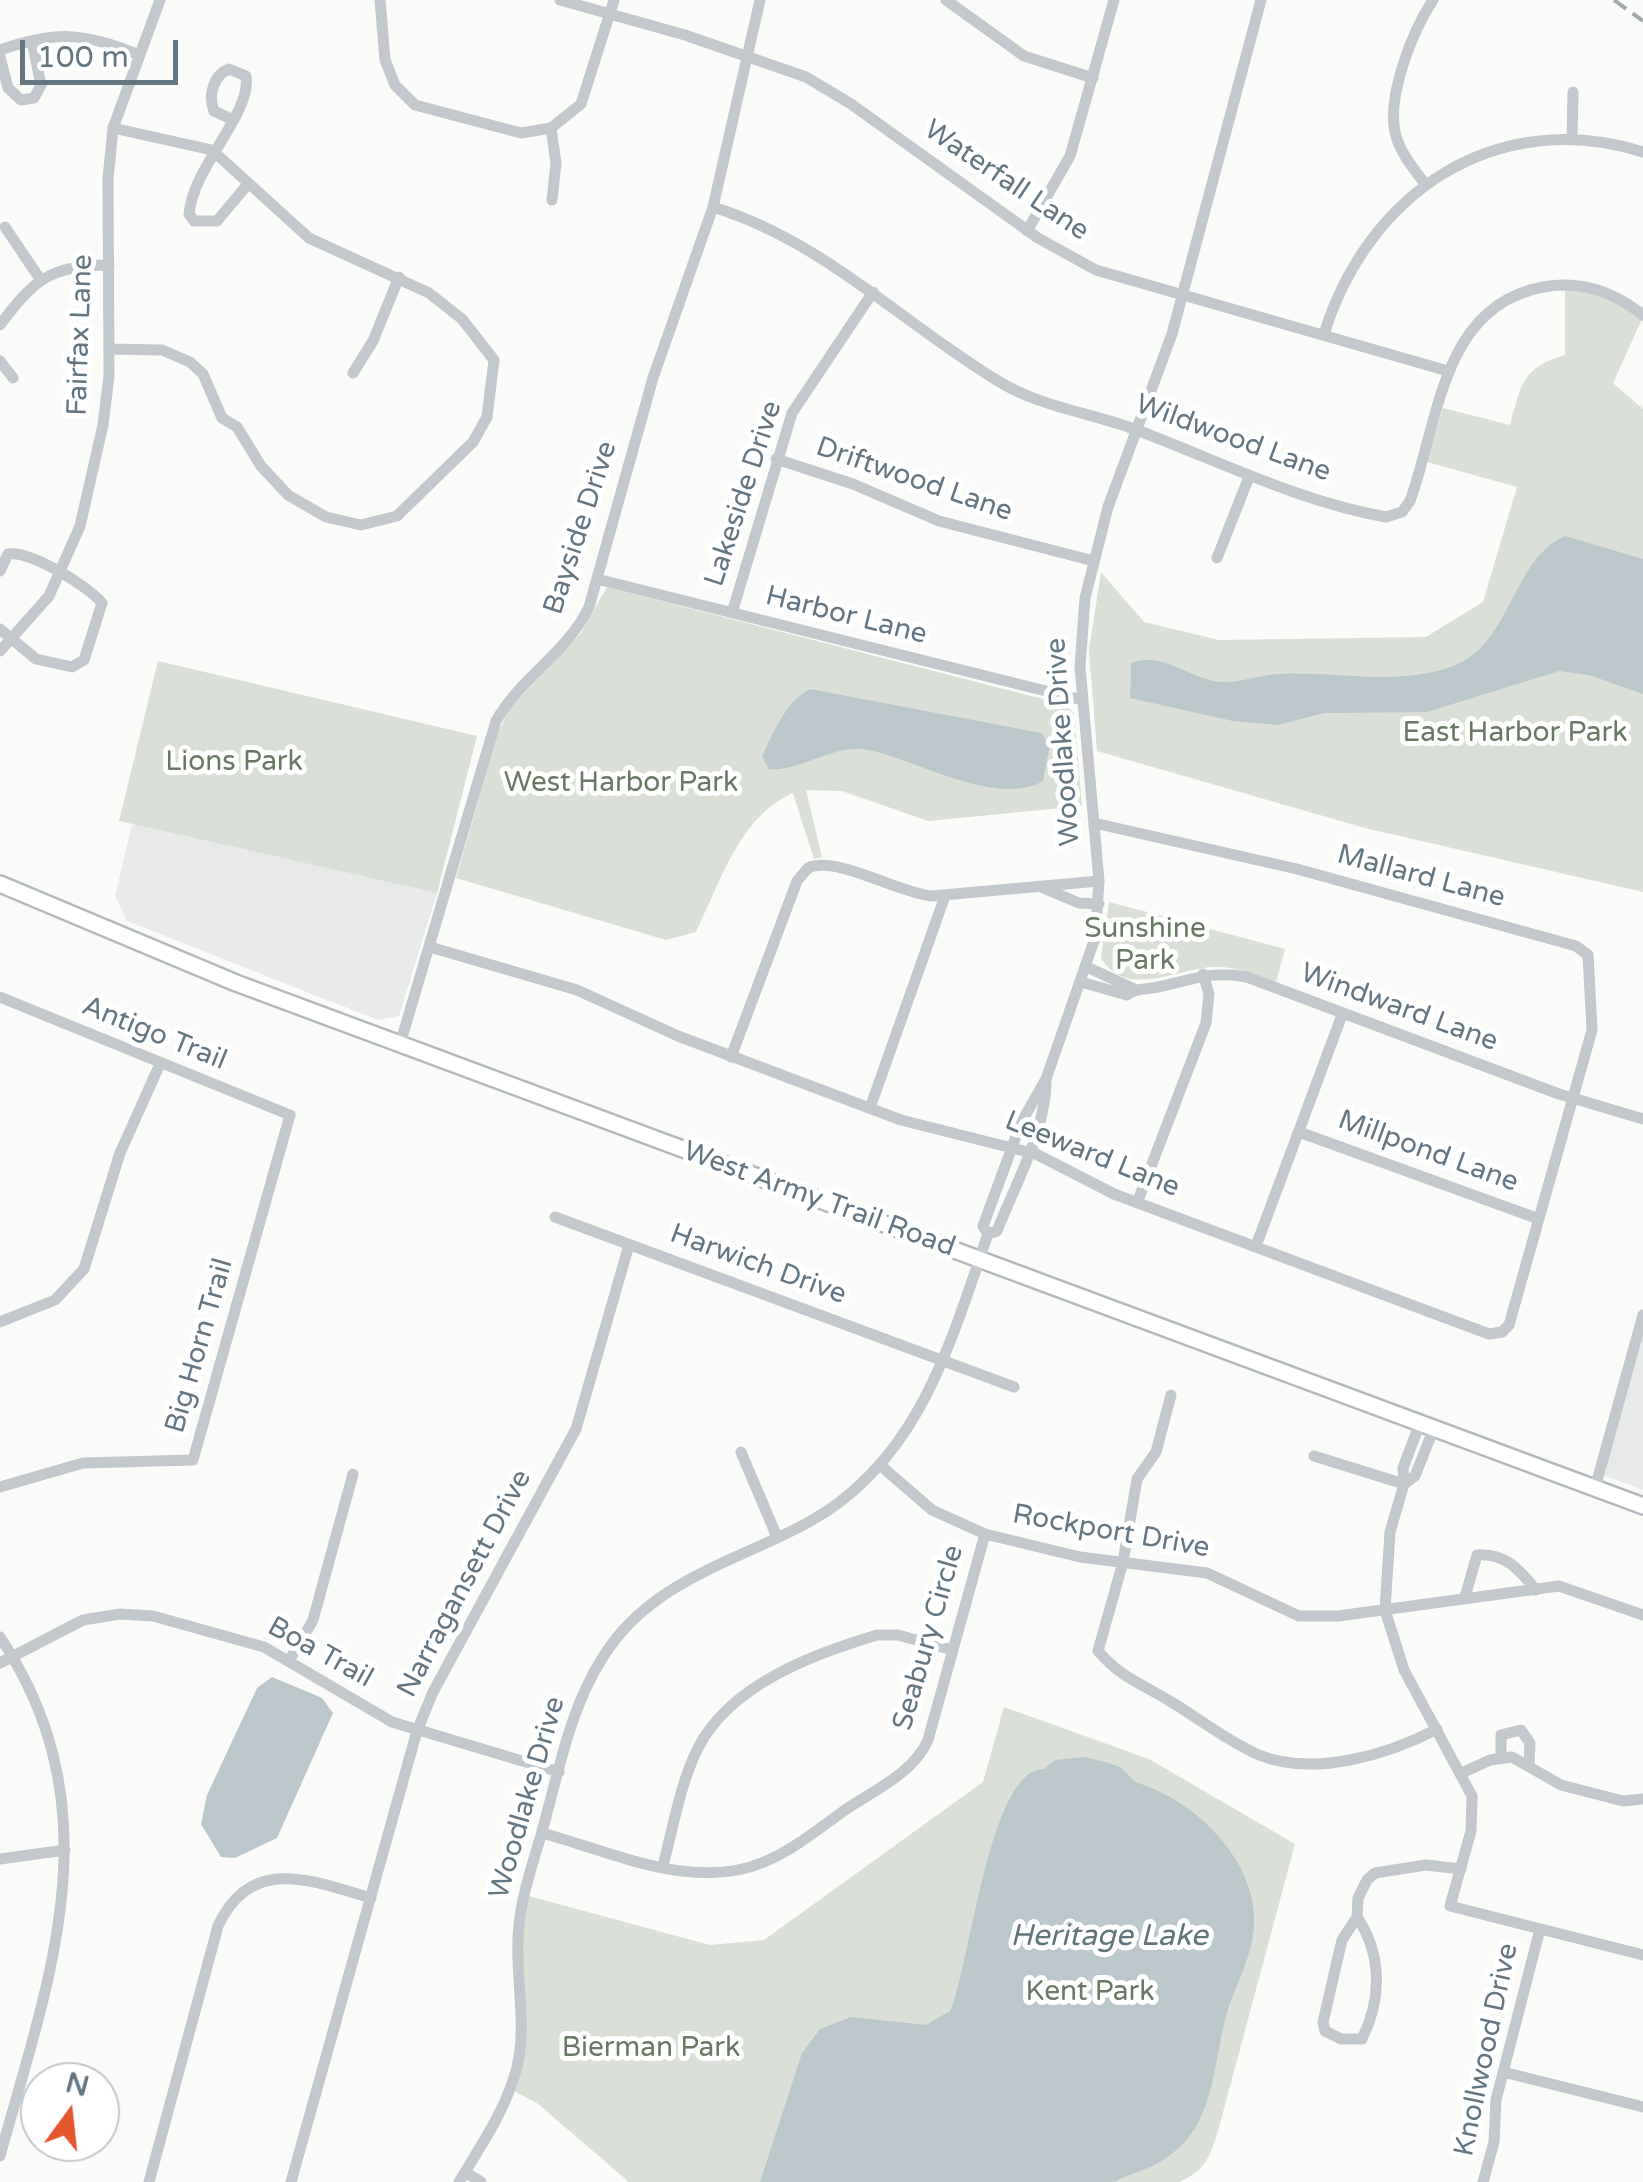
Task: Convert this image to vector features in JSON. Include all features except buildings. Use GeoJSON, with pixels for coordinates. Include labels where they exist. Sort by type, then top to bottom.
{"type":"FeatureCollection","features":[{"type":"Feature","properties":{"kind":"main road","name":"West Army Trail Road"},"geometry":{"type":"LineString","coordinates":[[0,884],[194,966],[400,1044],[1643,1506]]}},
{"type":"Feature","properties":{"kind":"street","name":"Fairfax Lane"},"geometry":{"type":"LineString","coordinates":[[0,651],[40,609],[60,574],[80,526],[100,446],[110,348],[114,128],[160,0]]}},
{"type":"Feature","properties":{"kind":"street"},"geometry":{"type":"LineString","coordinates":[[380,0],[385,60],[395,85],[415,105],[512,133],[551,128],[585,97],[614,0]]}},
{"type":"Feature","properties":{"kind":"street","name":"Waterfall Lane"},"geometry":{"type":"LineString","coordinates":[[560,0],[744,54],[806,77],[836,94],[1028,231],[1096,270],[1448,371]]}},
{"type":"Feature","properties":{"kind":"street","name":"Bayside Drive"},"geometry":{"type":"LineString","coordinates":[[400,1044],[496,722],[516,691],[574,635],[597,579],[654,378],[713,207],[744,54],[760,0]]}},
{"type":"Feature","properties":{"kind":"street"},"geometry":{"type":"LineString","coordinates":[[946,0],[1024,56],[1093,78]]}},
{"type":"Feature","properties":{"kind":"street"},"geometry":{"type":"LineString","coordinates":[[1028,231],[1064,169],[1114,0]]}},
{"type":"Feature","properties":{"kind":"street","name":"Woodlake Drive"},"geometry":{"type":"LineString","coordinates":[[462,2177],[504,2104],[518,2062],[520,1917],[558,1772],[591,1677],[632,1620],[687,1577],[777,1537],[837,1502],[880,1466],[916,1419],[943,1360],[980,1259],[988,1234],[983,1226],[1012,1146],[1046,1078],[1086,967],[1099,904],[1099,882],[1082,700],[1081,624],[1094,561],[1182,296],[1261,0]]}},
{"type":"Feature","properties":{"kind":"street"},"geometry":{"type":"LineString","coordinates":[[1425,184],[1403,152],[1393,117],[1416,26],[1433,0]]}},
{"type":"Feature","properties":{"kind":"street"},"geometry":{"type":"LineString","coordinates":[[32,41],[42,85],[34,98],[21,100],[11,93],[0,54],[32,41],[80,34],[138,54]]}},
{"type":"Feature","properties":{"kind":"street"},"geometry":{"type":"LineString","coordinates":[[1572,140],[1573,92]]}},
{"type":"Feature","properties":{"kind":"street"},"geometry":{"type":"LineString","coordinates":[[233,120],[212,150],[190,203],[194,221],[217,221],[248,184]]}},
{"type":"Feature","properties":{"kind":"street"},"geometry":{"type":"LineString","coordinates":[[110,348],[162,350],[190,362],[203,374],[222,418],[236,427],[261,466],[288,496],[340,522],[380,522],[413,502],[479,434],[488,410],[494,360],[462,318],[399,277],[309,238],[212,150],[114,128]]}},
{"type":"Feature","properties":{"kind":"street"},"geometry":{"type":"LineString","coordinates":[[551,128],[556,163],[552,200]]}},
{"type":"Feature","properties":{"kind":"street"},"geometry":{"type":"LineString","coordinates":[[1324,334],[1355,258],[1382,222],[1425,184],[1493,152],[1572,140],[1643,152]]}},
{"type":"Feature","properties":{"kind":"street","name":"Wildwood Lane"},"geometry":{"type":"LineString","coordinates":[[713,207],[794,239],[1012,389],[1138,430],[1249,476],[1375,515],[1397,515],[1410,501],[1448,371],[1465,336],[1486,314],[1538,288],[1594,289],[1643,315]]}},
{"type":"Feature","properties":{"kind":"street"},"geometry":{"type":"LineString","coordinates":[[4,227],[40,278]]}},
{"type":"Feature","properties":{"kind":"street"},"geometry":{"type":"LineString","coordinates":[[0,326],[40,278],[70,267],[109,265]]}},
{"type":"Feature","properties":{"kind":"street"},"geometry":{"type":"LineString","coordinates":[[353,373],[372,341],[399,277]]}},
{"type":"Feature","properties":{"kind":"street","name":"Lakeside Drive"},"geometry":{"type":"LineString","coordinates":[[732,613],[776,460],[802,394],[874,292]]}},
{"type":"Feature","properties":{"kind":"street"},"geometry":{"type":"LineString","coordinates":[[0,361],[14,378]]}},
{"type":"Feature","properties":{"kind":"street","name":"Driftwood Lane"},"geometry":{"type":"LineString","coordinates":[[776,460],[854,484],[939,520],[1094,561]]}},
{"type":"Feature","properties":{"kind":"street"},"geometry":{"type":"LineString","coordinates":[[1216,558],[1249,476]]}},
{"type":"Feature","properties":{"kind":"street"},"geometry":{"type":"LineString","coordinates":[[0,571],[8,554],[18,552],[90,589],[102,604],[84,660],[72,667],[36,659],[0,629]]}},
{"type":"Feature","properties":{"kind":"street","name":"Harbor Lane"},"geometry":{"type":"LineString","coordinates":[[597,579],[1082,700]]}},
{"type":"Feature","properties":{"kind":"street","name":"Mallard Lane"},"geometry":{"type":"LineString","coordinates":[[1094,823],[1297,869],[1576,946],[1588,955],[1592,1019],[1572,1098]]}},
{"type":"Feature","properties":{"kind":"street"},"geometry":{"type":"LineString","coordinates":[[732,1057],[798,881],[808,868],[834,866],[907,892],[944,896],[1099,882]]}},
{"type":"Feature","properties":{"kind":"street"},"geometry":{"type":"LineString","coordinates":[[1041,888],[1079,904],[1099,904]]}},
{"type":"Feature","properties":{"kind":"street"},"geometry":{"type":"LineString","coordinates":[[870,1108],[944,896]]}},
{"type":"Feature","properties":{"kind":"street","name":"Leeward Lane"},"geometry":{"type":"LineString","coordinates":[[430,947],[577,990],[732,1057],[870,1108],[1012,1146],[1138,1203],[1496,1334],[1509,1325],[1572,1098]]}},
{"type":"Feature","properties":{"kind":"street"},"geometry":{"type":"LineString","coordinates":[[1086,967],[1134,989]]}},
{"type":"Feature","properties":{"kind":"street"},"geometry":{"type":"LineString","coordinates":[[1138,1203],[1206,1023],[1209,994],[1204,974]]}},
{"type":"Feature","properties":{"kind":"street","name":"Windward Lane"},"geometry":{"type":"LineString","coordinates":[[1081,982],[1128,994],[1134,989],[1156,988],[1204,974],[1247,978],[1572,1098],[1643,1120]]}},
{"type":"Feature","properties":{"kind":"street","name":"Antigo Trail"},"geometry":{"type":"LineString","coordinates":[[0,997],[290,1115]]}},
{"type":"Feature","properties":{"kind":"street"},"geometry":{"type":"LineString","coordinates":[[1256,1246],[1342,1014]]}},
{"type":"Feature","properties":{"kind":"street"},"geometry":{"type":"LineString","coordinates":[[0,1322],[55,1300],[84,1268],[120,1153],[160,1064]]}},
{"type":"Feature","properties":{"kind":"street","name":"Woodlake Drive"},"geometry":{"type":"LineString","coordinates":[[988,1234],[997,1231],[1027,1152],[1046,1094],[1046,1078]]}},
{"type":"Feature","properties":{"kind":"street","name":"Big Horn Trail"},"geometry":{"type":"LineString","coordinates":[[0,1487],[84,1463],[192,1460],[290,1115]]}},
{"type":"Feature","properties":{"kind":"street","name":"Millpond Lane"},"geometry":{"type":"LineString","coordinates":[[1299,1132],[1539,1219]]}},
{"type":"Feature","properties":{"kind":"street","name":"Harwich Drive"},"geometry":{"type":"LineString","coordinates":[[554,1217],[1014,1387]]}},
{"type":"Feature","properties":{"kind":"street","name":"Narragansett Drive"},"geometry":{"type":"LineString","coordinates":[[292,2182],[417,1731],[434,1692],[576,1429],[630,1245]]}},
{"type":"Feature","properties":{"kind":"street"},"geometry":{"type":"LineString","coordinates":[[1595,1488],[1643,1315]]}},
{"type":"Feature","properties":{"kind":"street"},"geometry":{"type":"LineString","coordinates":[[1172,1395],[1156,1452],[1136,1478],[1122,1562],[1098,1651],[1123,1678],[1157,1693],[1269,1758],[1308,1764],[1404,1746],[1437,1729]]}},
{"type":"Feature","properties":{"kind":"street"},"geometry":{"type":"LineString","coordinates":[[1427,1425],[1402,1468],[1404,1484],[1387,1545],[1385,1610],[1404,1670],[1470,1787],[1473,1816],[1450,1906],[1643,1955]]}},
{"type":"Feature","properties":{"kind":"street"},"geometry":{"type":"LineString","coordinates":[[741,1452],[777,1537]]}},
{"type":"Feature","properties":{"kind":"street"},"geometry":{"type":"LineString","coordinates":[[1314,1456],[1404,1484]]}},
{"type":"Feature","properties":{"kind":"street","name":"Rockport Drive"},"geometry":{"type":"LineString","coordinates":[[880,1466],[932,1510],[985,1534],[1122,1562],[1216,1575],[1299,1616],[1385,1610],[1559,1586],[1643,1615]]}},
{"type":"Feature","properties":{"kind":"street"},"geometry":{"type":"LineString","coordinates":[[289,1661],[313,1620],[353,1474]]}},
{"type":"Feature","properties":{"kind":"street","name":"Seabury Circle"},"geometry":{"type":"LineString","coordinates":[[542,1833],[709,1875],[770,1860],[895,1778],[924,1749],[985,1534]]}},
{"type":"Feature","properties":{"kind":"street"},"geometry":{"type":"LineString","coordinates":[[1465,1597],[1476,1555],[1514,1564],[1536,1590]]}},
{"type":"Feature","properties":{"kind":"street","name":"Boa Trail"},"geometry":{"type":"LineString","coordinates":[[0,1663],[70,1624],[132,1614],[251,1642],[392,1722],[558,1772]]}},
{"type":"Feature","properties":{"kind":"street"},"geometry":{"type":"LineString","coordinates":[[662,1866],[698,1747],[718,1717],[745,1694],[877,1636],[898,1635],[953,1650]]}},
{"type":"Feature","properties":{"kind":"street"},"geometry":{"type":"LineString","coordinates":[[0,1636],[52,1755],[65,1850],[58,1940],[0,2156]]}},
{"type":"Feature","properties":{"kind":"street"},"geometry":{"type":"LineString","coordinates":[[1501,1757],[1501,1734],[1521,1730],[1530,1743],[1529,1765]]}},
{"type":"Feature","properties":{"kind":"street"},"geometry":{"type":"LineString","coordinates":[[1462,1773],[1501,1757],[1529,1765],[1561,1785],[1623,1801],[1643,1799]]}},
{"type":"Feature","properties":{"kind":"street"},"geometry":{"type":"LineString","coordinates":[[0,1859],[65,1850]]}},
{"type":"Feature","properties":{"kind":"street"},"geometry":{"type":"LineString","coordinates":[[1356,1917],[1370,1937],[1376,1967],[1372,2012],[1362,2039],[1341,2039],[1325,2032],[1323,2022],[1342,1940],[1356,1917],[1360,1892],[1375,1873],[1426,1865],[1460,1869]]}},
{"type":"Feature","properties":{"kind":"street"},"geometry":{"type":"LineString","coordinates":[[149,2182],[218,1926],[227,1908],[250,1886],[278,1878],[306,1879],[371,1898]]}},
{"type":"Feature","properties":{"kind":"street","name":"Knollwood Drive"},"geometry":{"type":"LineString","coordinates":[[1483,2182],[1494,2142],[1496,2100],[1540,1929]]}},
{"type":"Feature","properties":{"kind":"street"},"geometry":{"type":"LineString","coordinates":[[1504,2072],[1643,2107]]}},
{"type":"Feature","properties":{"kind":"street"},"geometry":{"type":"LineString","coordinates":[[462,2177],[482,2182]]}},
{"type":"Feature","properties":{"kind":"shaded area"},"geometry":{"type":"Polygon","coordinates":[[[132,824],[437,893],[399,1016],[378,1020],[127,921],[115,896],[132,824]]]}},
{"type":"Feature","properties":{"kind":"shaded area"},"geometry":{"type":"Polygon","coordinates":[[[1643,1334],[1643,1490],[1603,1475],[1643,1334]]]}},
{"type":"Feature","properties":{"kind":"green space","name":"East Harbor Park"},"geometry":{"type":"Polygon","coordinates":[[[1565,287],[1600,293],[1643,317],[1613,383],[1643,409],[1643,892],[1365,828],[1097,751],[1089,650],[1101,572],[1144,622],[1219,640],[1426,637],[1483,602],[1517,487],[1427,462],[1443,408],[1510,425],[1525,379],[1550,360],[1565,355],[1565,287]]]}},
{"type":"Feature","properties":{"kind":"green space","name":"West Harbor Park"},"geometry":{"type":"Polygon","coordinates":[[[607,587],[1066,705],[1074,713],[1082,806],[928,821],[842,791],[806,790],[822,857],[814,859],[793,793],[774,804],[745,834],[696,932],[666,940],[456,878],[498,732],[509,709],[581,633],[607,587]]]}},
{"type":"Feature","properties":{"kind":"green space","name":"Lions Park"},"geometry":{"type":"Polygon","coordinates":[[[158,661],[477,736],[437,893],[119,821],[158,661]]]}},
{"type":"Feature","properties":{"kind":"green space","name":"Sunshine Park"},"geometry":{"type":"Polygon","coordinates":[[[1109,902],[1285,949],[1276,982],[1221,967],[1153,979],[1124,977],[1101,958],[1109,902]]]}},
{"type":"Feature","properties":{"kind":"green space","name":"Kent Park"},"geometry":{"type":"Polygon","coordinates":[[[1004,1707],[1149,1759],[1295,1844],[1218,2131],[1209,2156],[1195,2174],[1178,2182],[629,2182],[537,2103],[510,2089],[520,2019],[525,1895],[710,1945],[764,1940],[983,1782],[1004,1707]]]}},
{"type":"Feature","properties":{"kind":"water"},"geometry":{"type":"Polygon","coordinates":[[[1565,536],[1643,559],[1643,694],[1589,675],[1559,671],[1427,712],[1324,713],[1278,725],[1233,721],[1130,698],[1131,663],[1144,660],[1156,660],[1225,682],[1278,674],[1410,676],[1453,666],[1473,655],[1488,640],[1533,563],[1565,536]]]}},
{"type":"Feature","properties":{"kind":"water"},"geometry":{"type":"Polygon","coordinates":[[[810,689],[1041,733],[1050,745],[1043,781],[1025,788],[982,786],[858,749],[769,769],[762,757],[776,728],[787,709],[810,689]]]}},
{"type":"Feature","properties":{"kind":"water"},"geometry":{"type":"Polygon","coordinates":[[[272,1677],[322,1698],[333,1713],[277,1838],[235,1858],[221,1857],[201,1824],[207,1795],[257,1688],[272,1677]]]}},
{"type":"Feature","properties":{"kind":"water","name":"Heritage Lake"},"geometry":{"type":"Polygon","coordinates":[[[1084,1757],[1117,1766],[1136,1782],[1181,1804],[1220,1838],[1247,1881],[1253,1905],[1252,1939],[1228,2009],[1204,2111],[1194,2129],[1163,2160],[1114,2182],[760,2182],[802,2053],[820,2029],[851,2017],[926,2025],[950,2011],[995,1834],[1009,1800],[1025,1777],[1055,1760],[1084,1757]]]}},
{"type":"Feature","properties":{"kind":"railway"},"geometry":{"type":"LineString","coordinates":[[1614,0],[1643,21]]}},
{"type":"Feature","properties":{"kind":"park label","name":"Bierman Park"},"geometry":{"type":"Point","coordinates":[651,2049]}}]}
